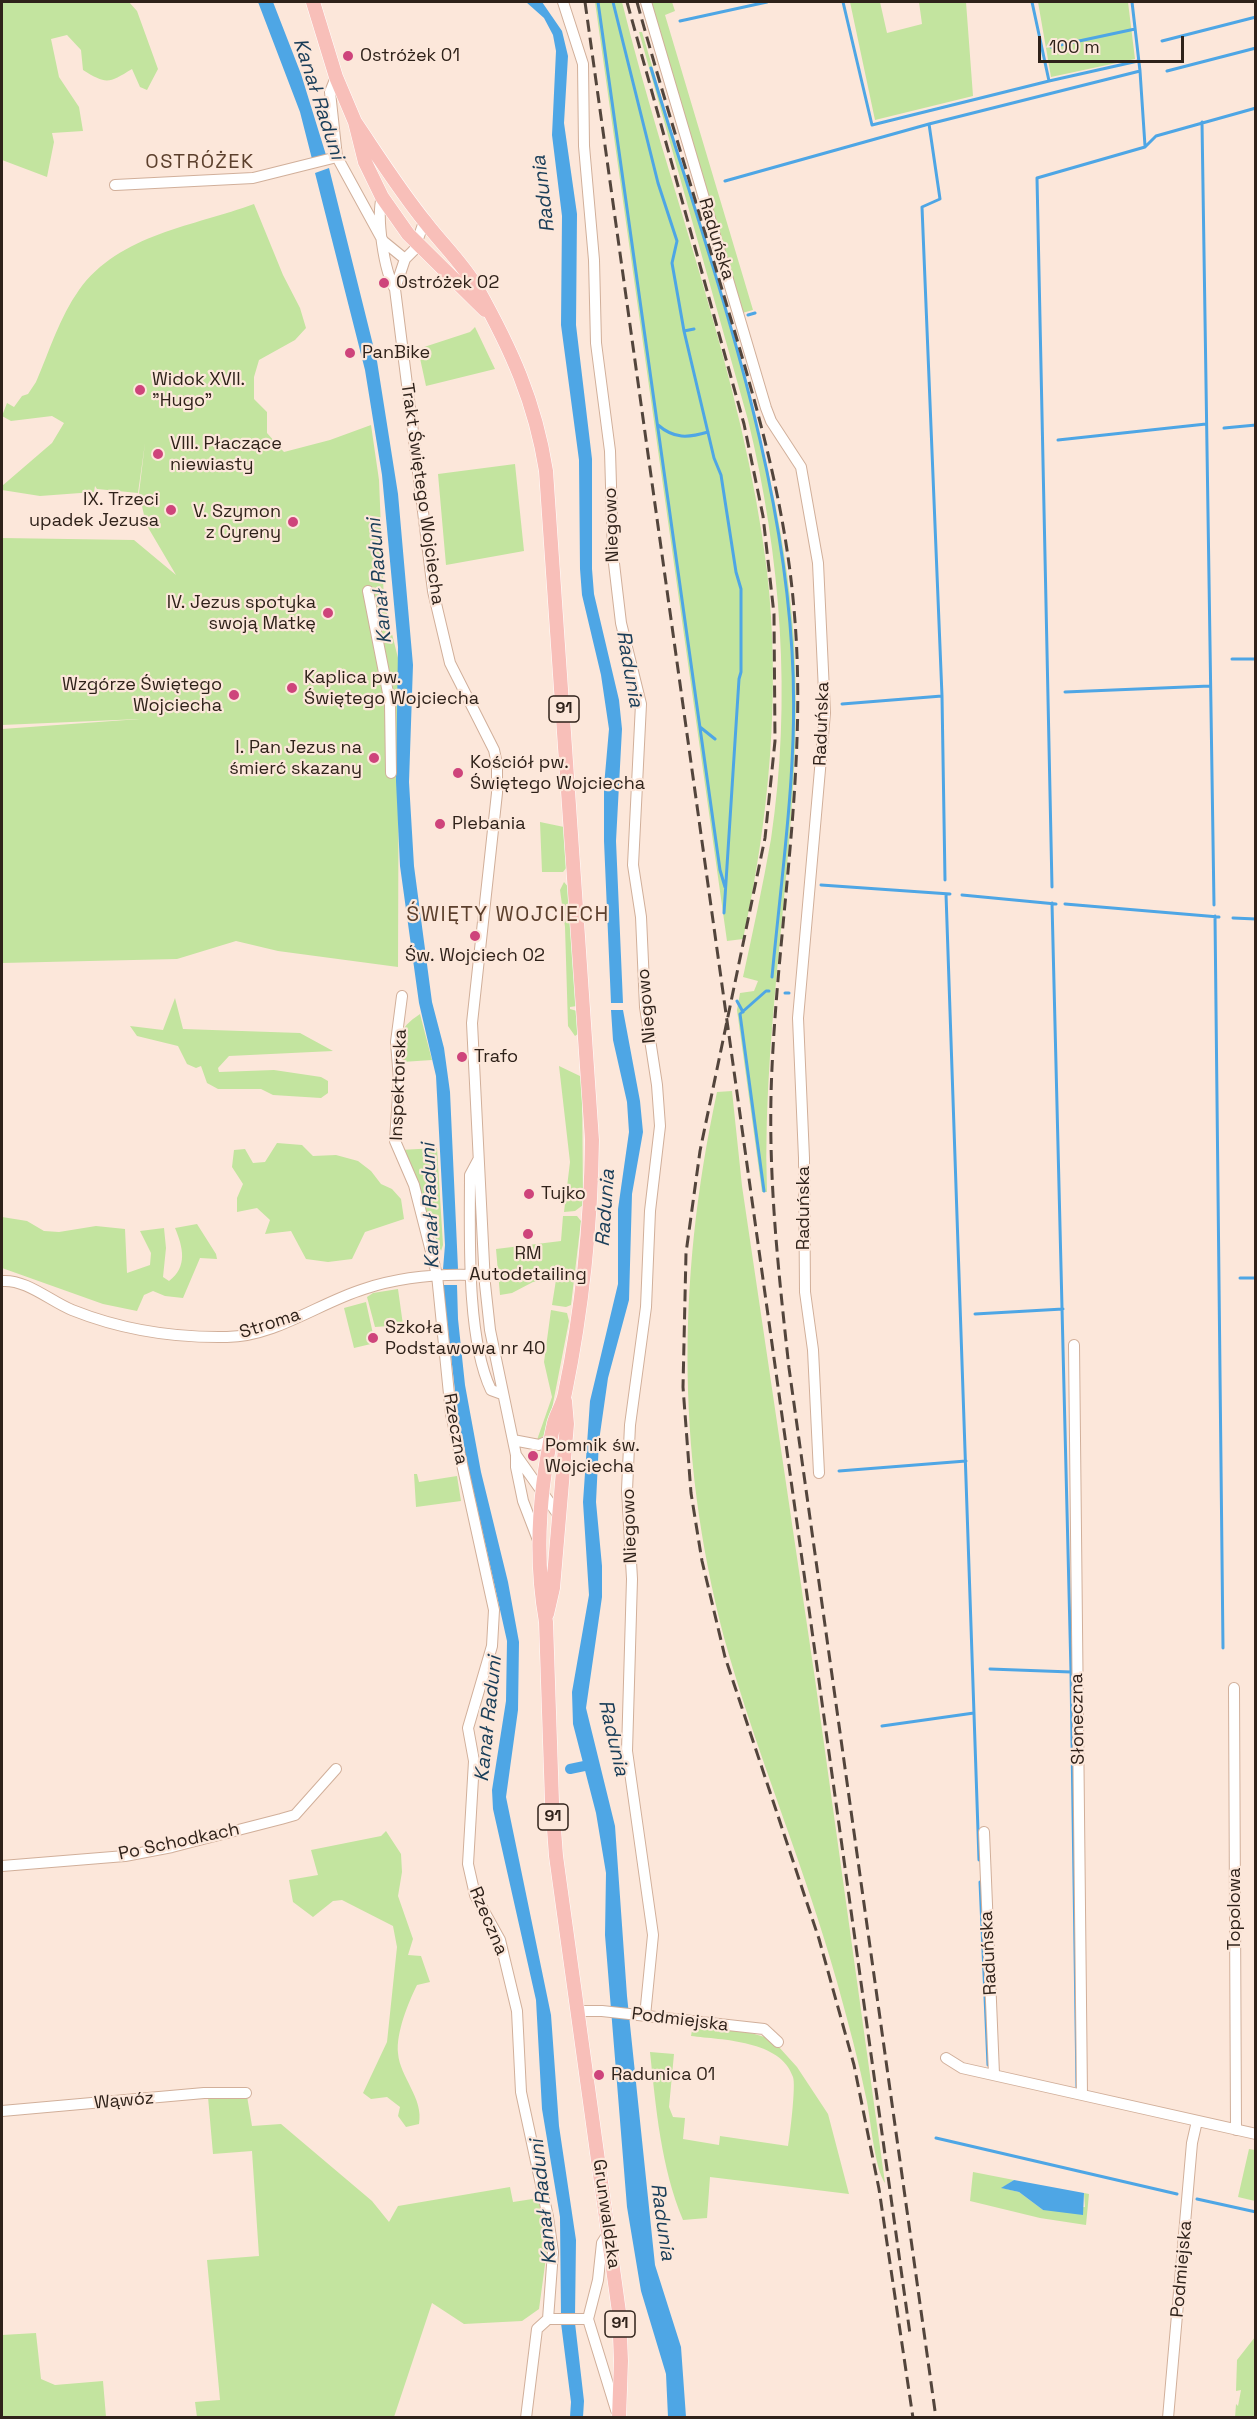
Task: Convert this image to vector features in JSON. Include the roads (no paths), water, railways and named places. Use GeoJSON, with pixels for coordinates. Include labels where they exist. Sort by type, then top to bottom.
{"type":"FeatureCollection","features":[{"type":"Feature","properties":{"kind":"main road","name":"Trakt Świętego Wojciecha"},"geometry":{"type":"LineString","coordinates":[[313,2],[336,77],[355,122],[365,162],[382,197],[417,244],[488,313],[501,331],[527,389],[546,471],[591,1105],[591,1187],[587,1244],[564,1396],[552,1439],[542,1491],[538,1540],[540,1588],[546,1622],[554,1836],[578,2011]]}},
{"type":"Feature","properties":{"kind":"main road","name":"Trakt Świętego Wojciecha"},"geometry":{"type":"LineString","coordinates":[[355,122],[424,222],[477,286],[488,313]]}},
{"type":"Feature","properties":{"kind":"main road","name":"Trakt Świętego Wojciecha"},"geometry":{"type":"LineString","coordinates":[[546,1622],[554,1588],[558,1513],[567,1424],[564,1396]]}},
{"type":"Feature","properties":{"kind":"main road","name":"Grunwaldzka"},"geometry":{"type":"LineString","coordinates":[[578,2011],[609,2232],[620,2335],[619,2417]]}},
{"type":"Feature","properties":{"kind":"street","name":"Niegowo"},"geometry":{"type":"LineString","coordinates":[[563,2],[583,64],[584,146],[594,260],[596,343],[610,452],[613,555],[621,623],[641,704],[633,865],[641,917],[645,1007],[657,1085],[660,1126],[650,1211],[645,1307],[630,1425],[627,1490],[632,1579],[627,1751],[653,1935],[642,2015]]}},
{"type":"Feature","properties":{"kind":"street","name":"Raduńska"},"geometry":{"type":"LineString","coordinates":[[646,2],[766,408],[771,421],[801,467],[818,563],[825,713],[798,1018],[804,1158],[805,1292],[813,1350],[819,1473]]}},
{"type":"Feature","properties":{"kind":"street","name":"Trakt Świętego Wojciecha"},"geometry":{"type":"LineString","coordinates":[[336,77],[330,92],[333,159],[383,241],[405,258]]}},
{"type":"Feature","properties":{"kind":"street"},"geometry":{"type":"LineString","coordinates":[[115,185],[253,178],[333,159]]}},
{"type":"Feature","properties":{"kind":"street","name":"Trakt Świętego Wojciecha"},"geometry":{"type":"LineString","coordinates":[[382,197],[379,207],[383,241],[390,281],[395,289],[433,591],[450,663],[494,750],[497,764],[495,824],[472,1023],[478,1160],[485,1284],[502,1394],[524,1501],[538,1540]]}},
{"type":"Feature","properties":{"kind":"street","name":"Trakt Świętego Wojciecha"},"geometry":{"type":"LineString","coordinates":[[395,289],[405,258],[414,250],[424,222]]}},
{"type":"Feature","properties":{"kind":"street"},"geometry":{"type":"LineString","coordinates":[[368,591],[390,703],[391,773]]}},
{"type":"Feature","properties":{"kind":"street","name":"Inspektorska"},"geometry":{"type":"LineString","coordinates":[[402,996],[401,1022],[397,1033],[399,1080],[395,1141],[414,1185],[439,1275]]}},
{"type":"Feature","properties":{"kind":"street"},"geometry":{"type":"LineString","coordinates":[[478,1160],[470,1175],[472,1275],[484,1376],[491,1390],[502,1394]]}},
{"type":"Feature","properties":{"kind":"street","name":"Stroma"},"geometry":{"type":"LineString","coordinates":[[2,1281],[18,1283],[71,1310],[141,1331],[229,1337],[248,1335],[272,1327],[362,1289],[439,1275],[472,1275]]}},
{"type":"Feature","properties":{"kind":"street","name":"Rzeczna"},"geometry":{"type":"LineString","coordinates":[[439,1275],[451,1414],[494,1610],[492,1646],[468,1731],[474,1761],[468,1864],[475,1895],[500,1940],[517,2011],[522,2092],[553,2252],[548,2319]]}},
{"type":"Feature","properties":{"kind":"street","name":"Słoneczna"},"geometry":{"type":"LineString","coordinates":[[1074,1345],[1082,2094]]}},
{"type":"Feature","properties":{"kind":"street"},"geometry":{"type":"LineString","coordinates":[[513,1440],[538,1445],[552,1439]]}},
{"type":"Feature","properties":{"kind":"street","name":"Trakt Świętego Wojciecha"},"geometry":{"type":"LineString","coordinates":[[516,1455],[558,1513]]}},
{"type":"Feature","properties":{"kind":"street","name":"Topolowa"},"geometry":{"type":"LineString","coordinates":[[1234,1688],[1236,2130]]}},
{"type":"Feature","properties":{"kind":"street","name":"Po Schodkach"},"geometry":{"type":"LineString","coordinates":[[2,1866],[125,1856],[172,1847],[295,1815],[336,1769]]}},
{"type":"Feature","properties":{"kind":"street","name":"Raduńska"},"geometry":{"type":"LineString","coordinates":[[984,1832],[994,2074]]}},
{"type":"Feature","properties":{"kind":"street","name":"Podmiejska"},"geometry":{"type":"LineString","coordinates":[[578,2011],[642,2015],[764,2030],[778,2042]]}},
{"type":"Feature","properties":{"kind":"street"},"geometry":{"type":"LineString","coordinates":[[946,2058],[962,2068],[1256,2134]]}},
{"type":"Feature","properties":{"kind":"street","name":"Wąwóz"},"geometry":{"type":"LineString","coordinates":[[2,2111],[204,2093],[246,2093]]}},
{"type":"Feature","properties":{"kind":"street","name":"Podmiejska"},"geometry":{"type":"LineString","coordinates":[[1168,2418],[1192,2143],[1197,2121]]}},
{"type":"Feature","properties":{"kind":"street"},"geometry":{"type":"LineString","coordinates":[[609,2232],[602,2243],[584,2319],[619,2417]]}},
{"type":"Feature","properties":{"kind":"street"},"geometry":{"type":"LineString","coordinates":[[526,2418],[537,2329],[548,2319],[584,2319]]}},
{"type":"Feature","properties":{"kind":"water"},"geometry":{"type":"Polygon","coordinates":[[[258,2],[273,2],[301,74],[326,155],[312,159],[300,112],[258,2]]]}},
{"type":"Feature","properties":{"kind":"water"},"geometry":{"type":"Polygon","coordinates":[[[526,2],[542,2],[562,31],[568,56],[564,123],[577,214],[576,325],[592,459],[594,594],[619,700],[622,729],[616,841],[623,1003],[611,1003],[604,841],[604,786],[609,729],[601,675],[582,595],[579,460],[561,325],[562,216],[552,135],[556,51],[553,35],[544,18],[526,2]]]}},
{"type":"Feature","properties":{"kind":"water"},"geometry":{"type":"Polygon","coordinates":[[[329,168],[377,361],[398,494],[413,665],[409,782],[414,866],[432,1002],[444,1048],[450,1092],[458,1269],[443,1269],[445,1245],[436,1076],[419,1003],[400,866],[396,781],[398,647],[382,475],[365,370],[315,173],[329,168]]]}},
{"type":"Feature","properties":{"kind":"water"},"geometry":{"type":"Polygon","coordinates":[[[611,1010],[623,1010],[640,1101],[643,1132],[632,1194],[629,1300],[608,1378],[599,1441],[596,1502],[602,1566],[602,1597],[586,1708],[615,1826],[627,1996],[655,2265],[681,2347],[686,2417],[668,2417],[666,2374],[641,2291],[627,2207],[605,1935],[606,1873],[596,1813],[573,1724],[572,1692],[589,1595],[583,1502],[590,1401],[618,1284],[618,1209],[629,1132],[627,1102],[613,1040],[611,1010]]]}},
{"type":"Feature","properties":{"kind":"water"},"geometry":{"type":"Polygon","coordinates":[[[443,1285],[457,1285],[465,1385],[481,1472],[508,1582],[519,1642],[518,1710],[506,1797],[551,2015],[559,2126],[576,2240],[575,2316],[561,2316],[560,2217],[542,2109],[536,2000],[493,1809],[492,1790],[506,1701],[507,1641],[459,1426],[443,1285]]]}},
{"type":"Feature","properties":{"kind":"water"},"geometry":{"type":"Polygon","coordinates":[[[1014,2180],[1084,2193],[1083,2215],[1043,2210],[1019,2192],[1001,2188],[1014,2180]]]}},
{"type":"Feature","properties":{"kind":"water"},"geometry":{"type":"Polygon","coordinates":[[[561,2323],[575,2323],[584,2401],[583,2417],[570,2417],[571,2402],[561,2323]]]}},
{"type":"Feature","properties":{"kind":"waterway"},"geometry":{"type":"LineString","coordinates":[[598,2],[720,870],[725,887]]}},
{"type":"Feature","properties":{"kind":"waterway"},"geometry":{"type":"LineString","coordinates":[[613,2],[658,183],[677,241],[672,263],[684,331],[694,329]]}},
{"type":"Feature","properties":{"kind":"waterway"},"geometry":{"type":"LineString","coordinates":[[680,21],[767,2]]}},
{"type":"Feature","properties":{"kind":"waterway"},"geometry":{"type":"LineString","coordinates":[[843,2],[872,125],[1049,81],[1032,2]]}},
{"type":"Feature","properties":{"kind":"waterway"},"geometry":{"type":"LineString","coordinates":[[1132,2],[1140,71]]}},
{"type":"Feature","properties":{"kind":"waterway"},"geometry":{"type":"LineString","coordinates":[[1162,41],[1256,17]]}},
{"type":"Feature","properties":{"kind":"waterway"},"geometry":{"type":"LineString","coordinates":[[1051,47],[1135,29]]}},
{"type":"Feature","properties":{"kind":"waterway"},"geometry":{"type":"LineString","coordinates":[[1167,71],[1256,48]]}},
{"type":"Feature","properties":{"kind":"waterway"},"geometry":{"type":"LineString","coordinates":[[1049,81],[1138,61]]}},
{"type":"Feature","properties":{"kind":"waterway"},"geometry":{"type":"LineString","coordinates":[[651,68],[739,356],[773,502],[785,576],[792,651],[793,733],[788,814],[772,977]]}},
{"type":"Feature","properties":{"kind":"waterway"},"geometry":{"type":"LineString","coordinates":[[929,124],[1140,71],[1145,146]]}},
{"type":"Feature","properties":{"kind":"waterway"},"geometry":{"type":"LineString","coordinates":[[1052,887],[1037,178],[1145,147],[1156,136],[1256,108]]}},
{"type":"Feature","properties":{"kind":"waterway"},"geometry":{"type":"LineString","coordinates":[[1202,122],[1214,905]]}},
{"type":"Feature","properties":{"kind":"waterway"},"geometry":{"type":"LineString","coordinates":[[725,181],[929,124],[940,199],[922,207],[942,696],[945,880]]}},
{"type":"Feature","properties":{"kind":"waterway"},"geometry":{"type":"LineString","coordinates":[[748,315],[755,313]]}},
{"type":"Feature","properties":{"kind":"waterway"},"geometry":{"type":"LineString","coordinates":[[684,331],[714,458],[721,475],[736,572],[741,589],[741,672],[724,913]]}},
{"type":"Feature","properties":{"kind":"waterway"},"geometry":{"type":"LineString","coordinates":[[1058,440],[1206,424]]}},
{"type":"Feature","properties":{"kind":"waterway"},"geometry":{"type":"LineString","coordinates":[[658,425],[670,433],[682,436],[708,432]]}},
{"type":"Feature","properties":{"kind":"waterway"},"geometry":{"type":"LineString","coordinates":[[1224,428],[1256,425]]}},
{"type":"Feature","properties":{"kind":"waterway"},"geometry":{"type":"LineString","coordinates":[[1232,659],[1256,659]]}},
{"type":"Feature","properties":{"kind":"waterway"},"geometry":{"type":"LineString","coordinates":[[1065,692],[1210,686]]}},
{"type":"Feature","properties":{"kind":"waterway"},"geometry":{"type":"LineString","coordinates":[[842,704],[942,696]]}},
{"type":"Feature","properties":{"kind":"waterway"},"geometry":{"type":"LineString","coordinates":[[700,727],[715,739]]}},
{"type":"Feature","properties":{"kind":"waterway"},"geometry":{"type":"LineString","coordinates":[[821,885],[950,894]]}},
{"type":"Feature","properties":{"kind":"waterway"},"geometry":{"type":"LineString","coordinates":[[946,894],[979,1860]]}},
{"type":"Feature","properties":{"kind":"waterway"},"geometry":{"type":"LineString","coordinates":[[962,895],[1056,904]]}},
{"type":"Feature","properties":{"kind":"waterway"},"geometry":{"type":"LineString","coordinates":[[1052,903],[1071,1672],[1077,2087]]}},
{"type":"Feature","properties":{"kind":"waterway"},"geometry":{"type":"LineString","coordinates":[[1065,904],[1219,917]]}},
{"type":"Feature","properties":{"kind":"waterway"},"geometry":{"type":"LineString","coordinates":[[1215,916],[1223,1648]]}},
{"type":"Feature","properties":{"kind":"waterway"},"geometry":{"type":"LineString","coordinates":[[1233,918],[1256,919]]}},
{"type":"Feature","properties":{"kind":"waterway"},"geometry":{"type":"LineString","coordinates":[[764,1191],[740,1014],[766,991],[769,991]]}},
{"type":"Feature","properties":{"kind":"waterway"},"geometry":{"type":"LineString","coordinates":[[737,1001],[743,1012]]}},
{"type":"Feature","properties":{"kind":"waterway"},"geometry":{"type":"LineString","coordinates":[[1240,1278],[1256,1278]]}},
{"type":"Feature","properties":{"kind":"waterway"},"geometry":{"type":"LineString","coordinates":[[975,1314],[1063,1309]]}},
{"type":"Feature","properties":{"kind":"waterway"},"geometry":{"type":"LineString","coordinates":[[839,1471],[966,1461]]}},
{"type":"Feature","properties":{"kind":"waterway"},"geometry":{"type":"LineString","coordinates":[[990,1669],[1071,1672]]}},
{"type":"Feature","properties":{"kind":"waterway"},"geometry":{"type":"LineString","coordinates":[[882,1726],[974,1713]]}},
{"type":"Feature","properties":{"kind":"waterway"},"geometry":{"type":"LineString","coordinates":[[570,1769],[594,1764]]}},
{"type":"Feature","properties":{"kind":"waterway"},"geometry":{"type":"LineString","coordinates":[[980,1882],[988,2065]]}},
{"type":"Feature","properties":{"kind":"waterway"},"geometry":{"type":"LineString","coordinates":[[936,2138],[1177,2194]]}},
{"type":"Feature","properties":{"kind":"waterway"},"geometry":{"type":"LineString","coordinates":[[1197,2199],[1256,2212]]}},
{"type":"Feature","properties":{"kind":"railway"},"geometry":{"type":"LineString","coordinates":[[585,2],[910,2334]]}},
{"type":"Feature","properties":{"kind":"railway"},"geometry":{"type":"LineString","coordinates":[[627,2],[744,424],[763,516],[774,614],[775,741],[765,838],[700,1151],[686,1253],[683,1387],[691,1493],[702,1561],[725,1657],[819,1939],[854,2065],[879,2189],[913,2418]]}},
{"type":"Feature","properties":{"kind":"railway"},"geometry":{"type":"LineString","coordinates":[[637,2],[757,412],[776,490],[790,569],[797,667],[797,724],[791,839],[772,1068],[771,1143],[774,1218],[789,1368],[936,2418]]}},
{"type":"Feature","properties":{"kind":"place","name":"Ostróżek 01"},"geometry":{"type":"Point","coordinates":[348,56]}},
{"type":"Feature","properties":{"kind":"place","name":"Ostróżek 02"},"geometry":{"type":"Point","coordinates":[384,283]}},
{"type":"Feature","properties":{"kind":"place","name":"PanBike"},"geometry":{"type":"Point","coordinates":[350,353]}},
{"type":"Feature","properties":{"kind":"place","name":"Widok XVII. \"Hugo\""},"geometry":{"type":"Point","coordinates":[140,390]}},
{"type":"Feature","properties":{"kind":"place","name":"VIII. Płaczące niewiasty"},"geometry":{"type":"Point","coordinates":[158,454]}},
{"type":"Feature","properties":{"kind":"place","name":"IX. Trzeci upadek Jezusa"},"geometry":{"type":"Point","coordinates":[171,510]}},
{"type":"Feature","properties":{"kind":"place","name":"V. Szymon z Cyreny"},"geometry":{"type":"Point","coordinates":[293,522]}},
{"type":"Feature","properties":{"kind":"place","name":"IV. Jezus spotyka swoją Matkę"},"geometry":{"type":"Point","coordinates":[328,613]}},
{"type":"Feature","properties":{"kind":"place","name":"Kaplica pw. Świętego Wojciecha"},"geometry":{"type":"Point","coordinates":[292,688]}},
{"type":"Feature","properties":{"kind":"place","name":"Wzgórze Świętego Wojciecha"},"geometry":{"type":"Point","coordinates":[234,695]}},
{"type":"Feature","properties":{"kind":"place","name":"I. Pan Jezus na śmierć skazany"},"geometry":{"type":"Point","coordinates":[374,758]}},
{"type":"Feature","properties":{"kind":"place","name":"Kościół pw. Świętego Wojciecha"},"geometry":{"type":"Point","coordinates":[458,773]}},
{"type":"Feature","properties":{"kind":"place","name":"Plebania"},"geometry":{"type":"Point","coordinates":[440,824]}},
{"type":"Feature","properties":{"kind":"place","name":"Św. Wojciech 02"},"geometry":{"type":"Point","coordinates":[475,936]}},
{"type":"Feature","properties":{"kind":"place","name":"Trafo"},"geometry":{"type":"Point","coordinates":[462,1057]}},
{"type":"Feature","properties":{"kind":"place","name":"Tujko"},"geometry":{"type":"Point","coordinates":[529,1194]}},
{"type":"Feature","properties":{"kind":"place","name":"RM Autodetailing"},"geometry":{"type":"Point","coordinates":[528,1234]}},
{"type":"Feature","properties":{"kind":"place","name":"Szkoła Podstawowa nr 40"},"geometry":{"type":"Point","coordinates":[373,1338]}},
{"type":"Feature","properties":{"kind":"place","name":"Pomnik św. Wojciecha"},"geometry":{"type":"Point","coordinates":[533,1456]}},
{"type":"Feature","properties":{"kind":"place","name":"Radunica 01"},"geometry":{"type":"Point","coordinates":[599,2075]}},
{"type":"Feature","properties":{"kind":"district","name":"OSTRÓŻEK"},"geometry":{"type":"Point","coordinates":[200,163]}},
{"type":"Feature","properties":{"kind":"district","name":"ŚWIĘTY WOJCIECH"},"geometry":{"type":"Point","coordinates":[508,915]}},
{"type":"Feature","properties":{"kind":"water label","name":"Kanał Raduni"},"geometry":{"type":"Point","coordinates":[318,99]}},
{"type":"Feature","properties":{"kind":"water label","name":"Radunia"},"geometry":{"type":"Point","coordinates":[544,194]}},
{"type":"Feature","properties":{"kind":"water label","name":"Kanał Raduni"},"geometry":{"type":"Point","coordinates":[380,581]}},
{"type":"Feature","properties":{"kind":"water label","name":"Radunia"},"geometry":{"type":"Point","coordinates":[629,669]}},
{"type":"Feature","properties":{"kind":"water label","name":"Kanał Raduni"},"geometry":{"type":"Point","coordinates":[431,1206]}},
{"type":"Feature","properties":{"kind":"water label","name":"Radunia"},"geometry":{"type":"Point","coordinates":[606,1208]}},
{"type":"Feature","properties":{"kind":"water label","name":"Kanał Raduni"},"geometry":{"type":"Point","coordinates":[489,1719]}},
{"type":"Feature","properties":{"kind":"water label","name":"Radunia"},"geometry":{"type":"Point","coordinates":[613,1738]}},
{"type":"Feature","properties":{"kind":"water label","name":"Kanał Raduni"},"geometry":{"type":"Point","coordinates":[544,2202]}},
{"type":"Feature","properties":{"kind":"water label","name":"Radunia"},"geometry":{"type":"Point","coordinates":[662,2222]}}]}
